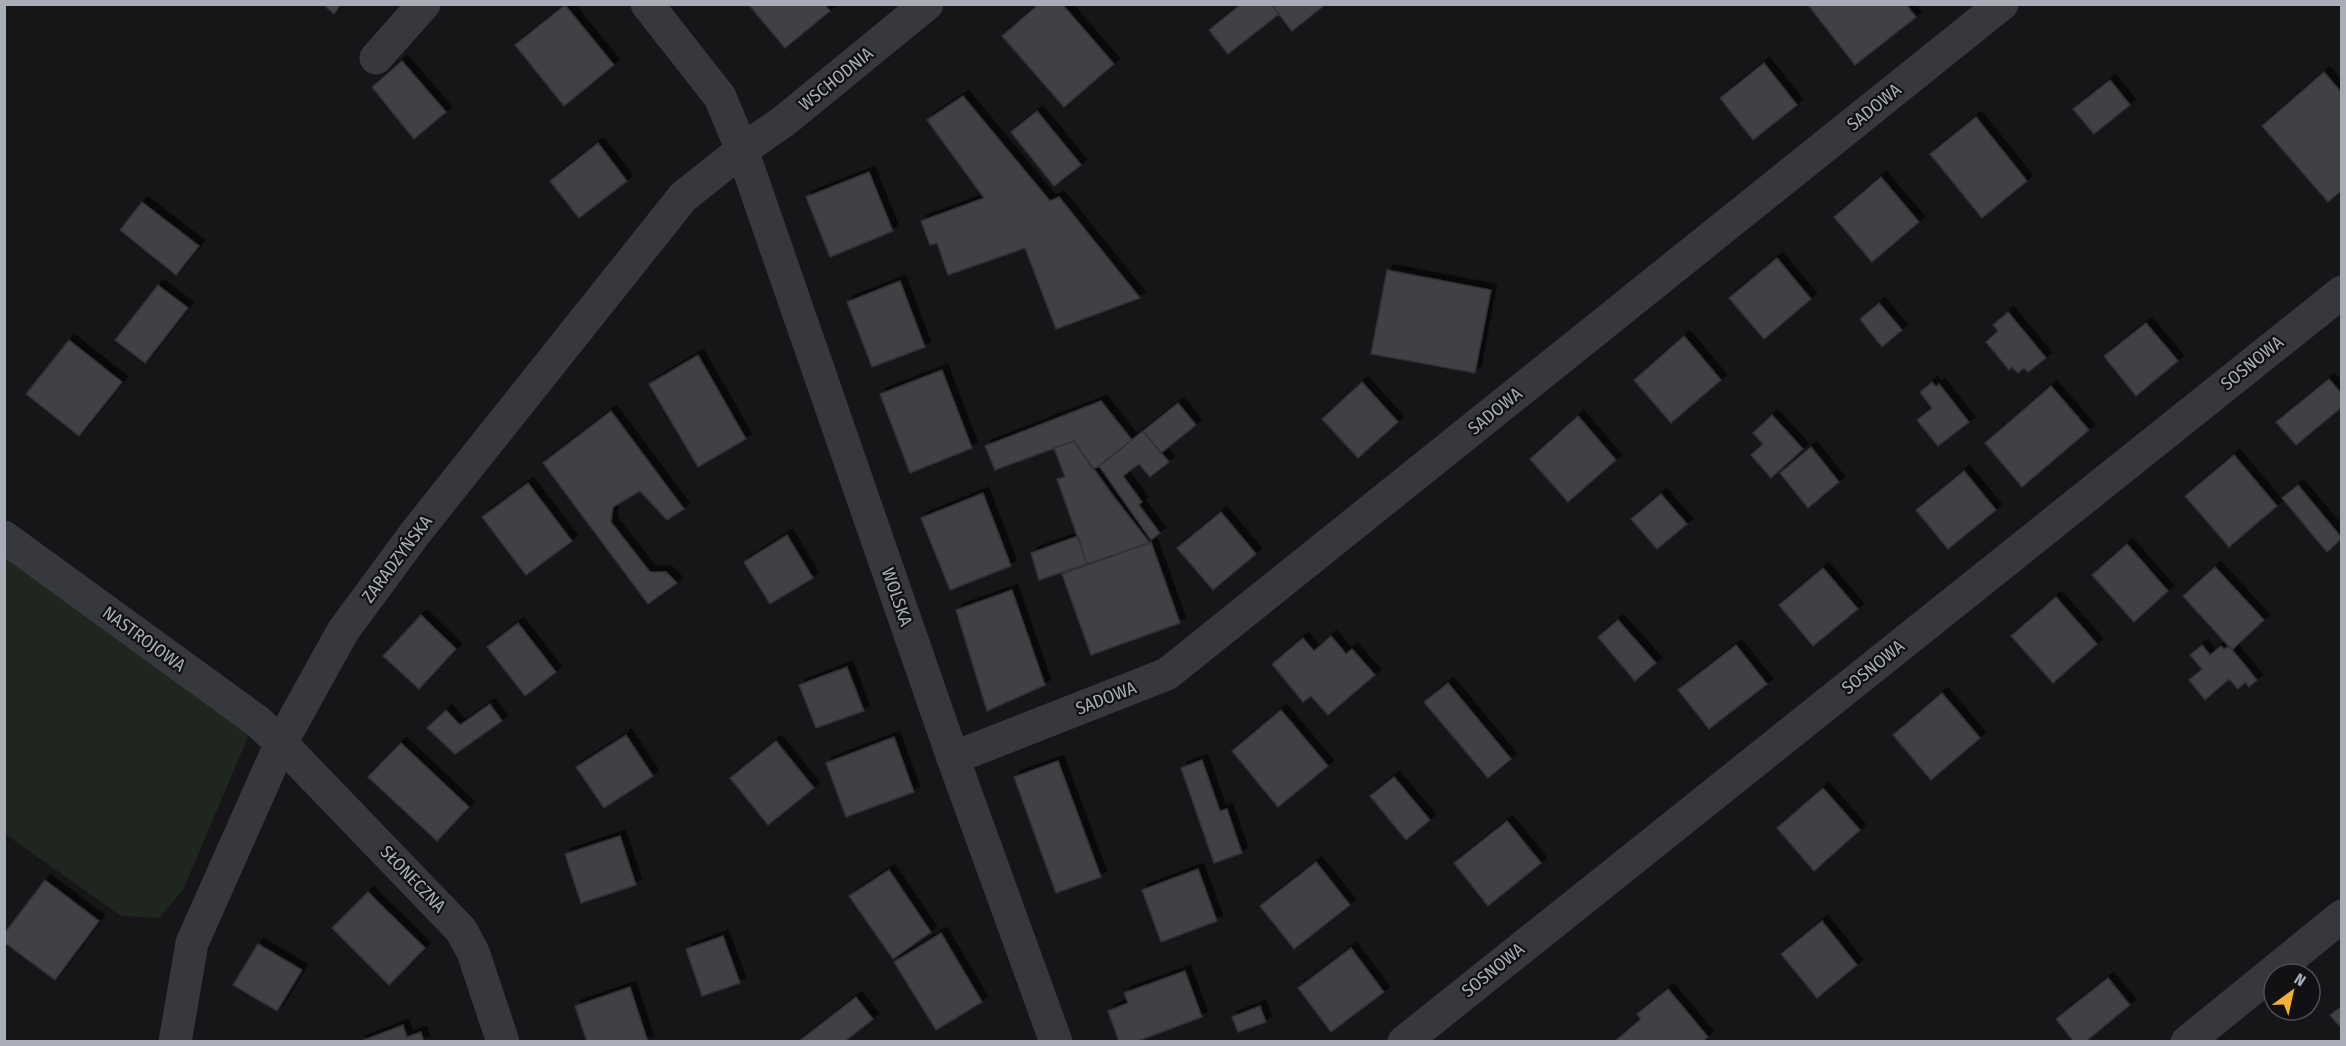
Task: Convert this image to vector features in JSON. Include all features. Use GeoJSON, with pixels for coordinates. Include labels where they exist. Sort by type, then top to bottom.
{"type":"FeatureCollection","features":[{"type":"Feature","properties":{"kind":"street"},"geometry":{"type":"LineString","coordinates":[[376,58],[424,4]]}},
{"type":"Feature","properties":{"kind":"street","name":"WOLSKA"},"geometry":{"type":"LineString","coordinates":[[647,4],[720,97],[742,150],[953,758],[1056,1041]]}},
{"type":"Feature","properties":{"kind":"street","name":"WSCHODNIA"},"geometry":{"type":"LineString","coordinates":[[742,150],[792,114],[927,4]]}},
{"type":"Feature","properties":{"kind":"street","name":"SADOWA"},"geometry":{"type":"LineString","coordinates":[[953,758],[1167,674],[2002,4]]}},
{"type":"Feature","properties":{"kind":"street","name":"ZARADZYŃSKA"},"geometry":{"type":"LineString","coordinates":[[175,1041],[192,943],[281,743],[343,631],[416,532],[683,197],[742,150]]}},
{"type":"Feature","properties":{"kind":"street","name":"SOSNOWA"},"geometry":{"type":"LineString","coordinates":[[1404,1041],[2342,292]]}},
{"type":"Feature","properties":{"kind":"street","name":"NASTROJOWA"},"geometry":{"type":"LineString","coordinates":[[4,537],[257,721],[281,743]]}},
{"type":"Feature","properties":{"kind":"street","name":"SŁONECZNA"},"geometry":{"type":"LineString","coordinates":[[281,743],[460,930],[473,952],[503,1041]]}},
{"type":"Feature","properties":{"kind":"street"},"geometry":{"type":"LineString","coordinates":[[2187,1041],[2342,916]]}},
{"type":"Feature","properties":{"kind":"shaded area"},"geometry":{"type":"Polygon","coordinates":[[[5,555],[250,732],[183,890],[159,918],[121,916],[5,834],[5,555]]]}},
{"type":"Feature","properties":{"kind":"building"},"geometry":{"type":"Polygon","coordinates":[[[323,4],[341,4],[334,14],[323,4]]]}},
{"type":"Feature","properties":{"kind":"building"},"geometry":{"type":"Polygon","coordinates":[[[748,4],[824,4],[830,11],[785,48],[748,4]]]}},
{"type":"Feature","properties":{"kind":"building"},"geometry":{"type":"Polygon","coordinates":[[[1039,4],[1062,4],[1114,64],[1064,107],[1002,36],[1039,4]]]}},
{"type":"Feature","properties":{"kind":"building"},"geometry":{"type":"Polygon","coordinates":[[[1241,4],[1271,4],[1279,14],[1228,54],[1209,30],[1241,4]]]}},
{"type":"Feature","properties":{"kind":"building"},"geometry":{"type":"Polygon","coordinates":[[[1271,4],[1326,4],[1292,31],[1271,4]]]}},
{"type":"Feature","properties":{"kind":"building"},"geometry":{"type":"Polygon","coordinates":[[[1906,4],[1916,17],[1855,65],[1808,5],[1906,4]]]}},
{"type":"Feature","properties":{"kind":"building"},"geometry":{"type":"Polygon","coordinates":[[[565,5],[614,65],[564,106],[515,45],[565,5]]]}},
{"type":"Feature","properties":{"kind":"building"},"geometry":{"type":"Polygon","coordinates":[[[402,61],[446,112],[414,139],[372,87],[402,61]]]}},
{"type":"Feature","properties":{"kind":"building"},"geometry":{"type":"Polygon","coordinates":[[[1764,63],[1797,105],[1753,140],[1720,98],[1764,63]]]}},
{"type":"Feature","properties":{"kind":"building"},"geometry":{"type":"Polygon","coordinates":[[[2324,72],[2342,93],[2342,190],[2328,202],[2262,126],[2324,72]]]}},
{"type":"Feature","properties":{"kind":"building"},"geometry":{"type":"Polygon","coordinates":[[[2110,80],[2130,105],[2094,134],[2073,109],[2110,80]]]}},
{"type":"Feature","properties":{"kind":"building"},"geometry":{"type":"Polygon","coordinates":[[[963,96],[1050,201],[1059,197],[1140,298],[1056,329],[1025,248],[948,275],[937,243],[930,245],[921,221],[984,198],[927,120],[963,96]]]}},
{"type":"Feature","properties":{"kind":"building"},"geometry":{"type":"Polygon","coordinates":[[[1037,111],[1081,165],[1054,186],[1011,132],[1037,111]]]}},
{"type":"Feature","properties":{"kind":"building"},"geometry":{"type":"Polygon","coordinates":[[[1976,117],[2027,181],[1982,218],[1930,154],[1976,117]]]}},
{"type":"Feature","properties":{"kind":"building"},"geometry":{"type":"Polygon","coordinates":[[[598,143],[627,181],[579,218],[550,181],[598,143]]]}},
{"type":"Feature","properties":{"kind":"building"},"geometry":{"type":"Polygon","coordinates":[[[869,172],[893,231],[830,257],[806,197],[869,172]]]}},
{"type":"Feature","properties":{"kind":"building"},"geometry":{"type":"Polygon","coordinates":[[[1881,177],[1919,222],[1872,262],[1834,217],[1881,177]]]}},
{"type":"Feature","properties":{"kind":"building"},"geometry":{"type":"Polygon","coordinates":[[[142,202],[199,246],[176,275],[120,230],[142,202]]]}},
{"type":"Feature","properties":{"kind":"building"},"geometry":{"type":"Polygon","coordinates":[[[1777,258],[1811,299],[1764,339],[1729,298],[1777,258]]]}},
{"type":"Feature","properties":{"kind":"building"},"geometry":{"type":"Polygon","coordinates":[[[1387,270],[1491,290],[1475,373],[1371,354],[1387,270]]]}},
{"type":"Feature","properties":{"kind":"building"},"geometry":{"type":"Polygon","coordinates":[[[900,281],[925,347],[872,367],[847,302],[900,281]]]}},
{"type":"Feature","properties":{"kind":"building"},"geometry":{"type":"Polygon","coordinates":[[[158,285],[188,308],[145,363],[115,340],[158,285]]]}},
{"type":"Feature","properties":{"kind":"building"},"geometry":{"type":"Polygon","coordinates":[[[1879,303],[1902,330],[1882,347],[1860,319],[1879,303]]]}},
{"type":"Feature","properties":{"kind":"building"},"geometry":{"type":"Polygon","coordinates":[[[2008,312],[2046,358],[2028,372],[2024,368],[2018,373],[2012,367],[2009,370],[1986,342],[1998,331],[1993,325],[2008,312]]]}},
{"type":"Feature","properties":{"kind":"building"},"geometry":{"type":"Polygon","coordinates":[[[2146,323],[2178,361],[2136,396],[2104,356],[2146,323]]]}},
{"type":"Feature","properties":{"kind":"building"},"geometry":{"type":"Polygon","coordinates":[[[1684,336],[1721,380],[1671,423],[1634,380],[1684,336]]]}},
{"type":"Feature","properties":{"kind":"building"},"geometry":{"type":"Polygon","coordinates":[[[69,340],[122,382],[79,436],[26,394],[69,340]]]}},
{"type":"Feature","properties":{"kind":"building"},"geometry":{"type":"Polygon","coordinates":[[[698,355],[746,439],[698,467],[649,384],[698,355]]]}},
{"type":"Feature","properties":{"kind":"building"},"geometry":{"type":"Polygon","coordinates":[[[942,370],[972,448],[910,473],[880,394],[942,370]]]}},
{"type":"Feature","properties":{"kind":"building"},"geometry":{"type":"Polygon","coordinates":[[[2329,379],[2342,394],[2342,407],[2296,445],[2276,422],[2329,379]]]}},
{"type":"Feature","properties":{"kind":"building"},"geometry":{"type":"Polygon","coordinates":[[[1362,382],[1398,422],[1358,458],[1322,419],[1362,382]]]}},
{"type":"Feature","properties":{"kind":"building"},"geometry":{"type":"Polygon","coordinates":[[[1932,382],[1936,387],[1939,384],[1969,422],[1938,446],[1917,420],[1932,408],[1920,392],[1932,382]]]}},
{"type":"Feature","properties":{"kind":"building"},"geometry":{"type":"Polygon","coordinates":[[[2051,386],[2089,430],[2022,487],[1985,443],[2051,386]]]}},
{"type":"Feature","properties":{"kind":"building"},"geometry":{"type":"Polygon","coordinates":[[[1101,401],[1132,440],[1099,466],[1093,469],[1074,441],[995,470],[985,446],[1101,401]]]}},
{"type":"Feature","properties":{"kind":"building"},"geometry":{"type":"Polygon","coordinates":[[[1178,403],[1196,425],[1161,453],[1143,431],[1178,403]]]}},
{"type":"Feature","properties":{"kind":"building"},"geometry":{"type":"Polygon","coordinates":[[[611,411],[684,509],[667,520],[640,491],[613,507],[611,522],[650,572],[666,572],[677,583],[648,604],[543,463],[611,411]]]}},
{"type":"Feature","properties":{"kind":"building"},"geometry":{"type":"Polygon","coordinates":[[[1772,415],[1803,449],[1771,478],[1751,455],[1763,444],[1753,433],[1772,415]]]}},
{"type":"Feature","properties":{"kind":"building"},"geometry":{"type":"Polygon","coordinates":[[[1578,416],[1616,460],[1568,502],[1530,459],[1578,416]]]}},
{"type":"Feature","properties":{"kind":"building"},"geometry":{"type":"Polygon","coordinates":[[[1143,431],[1169,462],[1150,477],[1139,464],[1123,476],[1142,502],[1139,505],[1160,533],[1151,540],[1099,466],[1143,431]]]}},
{"type":"Feature","properties":{"kind":"building"},"geometry":{"type":"Polygon","coordinates":[[[1074,441],[1150,543],[1087,564],[1057,479],[1065,477],[1054,448],[1074,441]]]}},
{"type":"Feature","properties":{"kind":"building"},"geometry":{"type":"Polygon","coordinates":[[[1811,447],[1839,482],[1808,508],[1780,473],[1811,447]]]}},
{"type":"Feature","properties":{"kind":"building"},"geometry":{"type":"Polygon","coordinates":[[[2234,455],[2277,506],[2229,547],[2185,496],[2234,455]]]}},
{"type":"Feature","properties":{"kind":"building"},"geometry":{"type":"Polygon","coordinates":[[[1964,471],[1996,510],[1948,549],[1916,510],[1964,471]]]}},
{"type":"Feature","properties":{"kind":"building"},"geometry":{"type":"Polygon","coordinates":[[[528,483],[572,541],[526,575],[482,517],[528,483]]]}},
{"type":"Feature","properties":{"kind":"building"},"geometry":{"type":"Polygon","coordinates":[[[2298,485],[2342,538],[2327,552],[2282,498],[2298,485]]]}},
{"type":"Feature","properties":{"kind":"building"},"geometry":{"type":"Polygon","coordinates":[[[983,493],[1011,566],[950,590],[921,518],[983,493]]]}},
{"type":"Feature","properties":{"kind":"building"},"geometry":{"type":"Polygon","coordinates":[[[1661,494],[1687,524],[1657,549],[1631,519],[1661,494]]]}},
{"type":"Feature","properties":{"kind":"building"},"geometry":{"type":"Polygon","coordinates":[[[1221,512],[1256,554],[1213,590],[1177,548],[1221,512]]]}},
{"type":"Feature","properties":{"kind":"building"},"geometry":{"type":"Polygon","coordinates":[[[787,535],[813,578],[770,604],[744,562],[787,535]]]}},
{"type":"Feature","properties":{"kind":"building"},"geometry":{"type":"Polygon","coordinates":[[[1078,536],[1087,564],[1039,580],[1031,553],[1078,536]]]}},
{"type":"Feature","properties":{"kind":"building"},"geometry":{"type":"Polygon","coordinates":[[[1151,542],[1180,623],[1091,655],[1062,574],[1151,542]]]}},
{"type":"Feature","properties":{"kind":"building"},"geometry":{"type":"Polygon","coordinates":[[[2127,544],[2168,591],[2134,622],[2092,575],[2127,544]]]}},
{"type":"Feature","properties":{"kind":"building"},"geometry":{"type":"Polygon","coordinates":[[[2215,567],[2264,620],[2232,650],[2183,596],[2215,567]]]}},
{"type":"Feature","properties":{"kind":"building"},"geometry":{"type":"Polygon","coordinates":[[[1823,568],[1858,609],[1813,646],[1779,605],[1823,568]]]}},
{"type":"Feature","properties":{"kind":"building"},"geometry":{"type":"Polygon","coordinates":[[[1012,590],[1045,685],[987,711],[956,610],[1012,590]]]}},
{"type":"Feature","properties":{"kind":"building"},"geometry":{"type":"Polygon","coordinates":[[[2056,597],[2097,644],[2053,683],[2011,636],[2056,597]]]}},
{"type":"Feature","properties":{"kind":"building"},"geometry":{"type":"Polygon","coordinates":[[[421,615],[456,649],[419,689],[383,656],[421,615]]]}},
{"type":"Feature","properties":{"kind":"building"},"geometry":{"type":"Polygon","coordinates":[[[1618,620],[1656,663],[1635,681],[1598,637],[1618,620]]]}},
{"type":"Feature","properties":{"kind":"building"},"geometry":{"type":"Polygon","coordinates":[[[518,623],[556,672],[525,696],[487,647],[518,623]]]}},
{"type":"Feature","properties":{"kind":"building"},"geometry":{"type":"Polygon","coordinates":[[[1331,636],[1346,654],[1352,649],[1375,675],[1328,715],[1311,696],[1303,702],[1272,664],[1303,638],[1314,651],[1331,636]]]}},
{"type":"Feature","properties":{"kind":"building"},"geometry":{"type":"Polygon","coordinates":[[[1736,645],[1767,684],[1709,729],[1678,690],[1736,645]]]}},
{"type":"Feature","properties":{"kind":"building"},"geometry":{"type":"Polygon","coordinates":[[[2202,645],[2210,655],[2221,646],[2224,649],[2229,646],[2257,680],[2249,687],[2245,682],[2238,689],[2229,679],[2205,700],[2189,680],[2202,669],[2190,655],[2202,645]]]}},
{"type":"Feature","properties":{"kind":"building"},"geometry":{"type":"Polygon","coordinates":[[[847,667],[864,711],[816,728],[799,685],[847,667]]]}},
{"type":"Feature","properties":{"kind":"building"},"geometry":{"type":"Polygon","coordinates":[[[1448,683],[1511,759],[1488,778],[1424,702],[1448,683]]]}},
{"type":"Feature","properties":{"kind":"building"},"geometry":{"type":"Polygon","coordinates":[[[1942,693],[1980,738],[1931,780],[1893,735],[1942,693]]]}},
{"type":"Feature","properties":{"kind":"building"},"geometry":{"type":"Polygon","coordinates":[[[490,704],[502,721],[455,754],[427,728],[446,710],[460,725],[490,704]]]}},
{"type":"Feature","properties":{"kind":"building"},"geometry":{"type":"Polygon","coordinates":[[[1281,710],[1328,766],[1278,807],[1232,751],[1281,710]]]}},
{"type":"Feature","properties":{"kind":"building"},"geometry":{"type":"Polygon","coordinates":[[[626,735],[653,776],[604,808],[576,767],[626,735]]]}},
{"type":"Feature","properties":{"kind":"building"},"geometry":{"type":"Polygon","coordinates":[[[894,737],[914,792],[846,817],[826,763],[894,737]]]}},
{"type":"Feature","properties":{"kind":"building"},"geometry":{"type":"Polygon","coordinates":[[[776,741],[814,788],[768,825],[730,778],[776,741]]]}},
{"type":"Feature","properties":{"kind":"building"},"geometry":{"type":"Polygon","coordinates":[[[401,743],[469,807],[437,841],[368,777],[401,743]]]}},
{"type":"Feature","properties":{"kind":"building"},"geometry":{"type":"Polygon","coordinates":[[[1202,760],[1220,811],[1227,809],[1242,853],[1214,863],[1181,768],[1202,760]]]}},
{"type":"Feature","properties":{"kind":"building"},"geometry":{"type":"Polygon","coordinates":[[[1058,761],[1101,877],[1056,893],[1014,777],[1058,761]]]}},
{"type":"Feature","properties":{"kind":"building"},"geometry":{"type":"Polygon","coordinates":[[[1394,777],[1430,820],[1406,840],[1370,796],[1394,777]]]}},
{"type":"Feature","properties":{"kind":"building"},"geometry":{"type":"Polygon","coordinates":[[[1823,788],[1860,830],[1814,871],[1777,828],[1823,788]]]}},
{"type":"Feature","properties":{"kind":"building"},"geometry":{"type":"Polygon","coordinates":[[[1507,821],[1541,863],[1488,906],[1454,863],[1507,821]]]}},
{"type":"Feature","properties":{"kind":"building"},"geometry":{"type":"Polygon","coordinates":[[[620,836],[636,885],[581,903],[565,854],[620,836]]]}},
{"type":"Feature","properties":{"kind":"building"},"geometry":{"type":"Polygon","coordinates":[[[1316,862],[1350,905],[1294,949],[1260,906],[1316,862]]]}},
{"type":"Feature","properties":{"kind":"building"},"geometry":{"type":"Polygon","coordinates":[[[1198,869],[1217,921],[1161,942],[1142,890],[1198,869]]]}},
{"type":"Feature","properties":{"kind":"building"},"geometry":{"type":"Polygon","coordinates":[[[889,870],[931,932],[893,959],[849,896],[889,870]]]}},
{"type":"Feature","properties":{"kind":"building"},"geometry":{"type":"Polygon","coordinates":[[[45,880],[99,921],[55,980],[4,942],[4,934],[45,880]]]}},
{"type":"Feature","properties":{"kind":"building"},"geometry":{"type":"Polygon","coordinates":[[[368,892],[425,948],[389,985],[332,928],[368,892]]]}},
{"type":"Feature","properties":{"kind":"building"},"geometry":{"type":"Polygon","coordinates":[[[1822,921],[1857,965],[1817,998],[1781,954],[1822,921]]]}},
{"type":"Feature","properties":{"kind":"building"},"geometry":{"type":"Polygon","coordinates":[[[941,933],[982,1002],[936,1030],[894,962],[941,933]]]}},
{"type":"Feature","properties":{"kind":"building"},"geometry":{"type":"Polygon","coordinates":[[[723,936],[740,983],[702,996],[686,949],[723,936]]]}},
{"type":"Feature","properties":{"kind":"building"},"geometry":{"type":"Polygon","coordinates":[[[258,944],[302,970],[277,1011],[233,985],[258,944]]]}},
{"type":"Feature","properties":{"kind":"building"},"geometry":{"type":"Polygon","coordinates":[[[1351,948],[1384,992],[1331,1032],[1298,988],[1351,948]]]}},
{"type":"Feature","properties":{"kind":"building"},"geometry":{"type":"Polygon","coordinates":[[[1185,971],[1202,1017],[1135,1042],[1119,1042],[1108,1011],[1128,1003],[1124,993],[1185,971]]]}},
{"type":"Feature","properties":{"kind":"building"},"geometry":{"type":"Polygon","coordinates":[[[2108,978],[2130,1005],[2085,1042],[2074,1042],[2056,1019],[2108,978]]]}},
{"type":"Feature","properties":{"kind":"building"},"geometry":{"type":"Polygon","coordinates":[[[630,987],[648,1042],[587,1042],[575,1006],[630,987]]]}},
{"type":"Feature","properties":{"kind":"building"},"geometry":{"type":"Polygon","coordinates":[[[1668,989],[1708,1037],[1702,1042],[1614,1042],[1641,1019],[1637,1014],[1668,989]]]}},
{"type":"Feature","properties":{"kind":"building"},"geometry":{"type":"Polygon","coordinates":[[[856,997],[873,1019],[844,1042],[798,1042],[856,997]]]}},
{"type":"Feature","properties":{"kind":"building"},"geometry":{"type":"Polygon","coordinates":[[[1260,1006],[1266,1022],[1238,1032],[1232,1017],[1260,1006]]]}},
{"type":"Feature","properties":{"kind":"building"},"geometry":{"type":"Polygon","coordinates":[[[2342,1006],[2342,1029],[2330,1015],[2342,1006]]]}},
{"type":"Feature","properties":{"kind":"building"},"geometry":{"type":"Polygon","coordinates":[[[403,1025],[407,1037],[421,1032],[424,1042],[359,1042],[403,1025]]]}}]}
